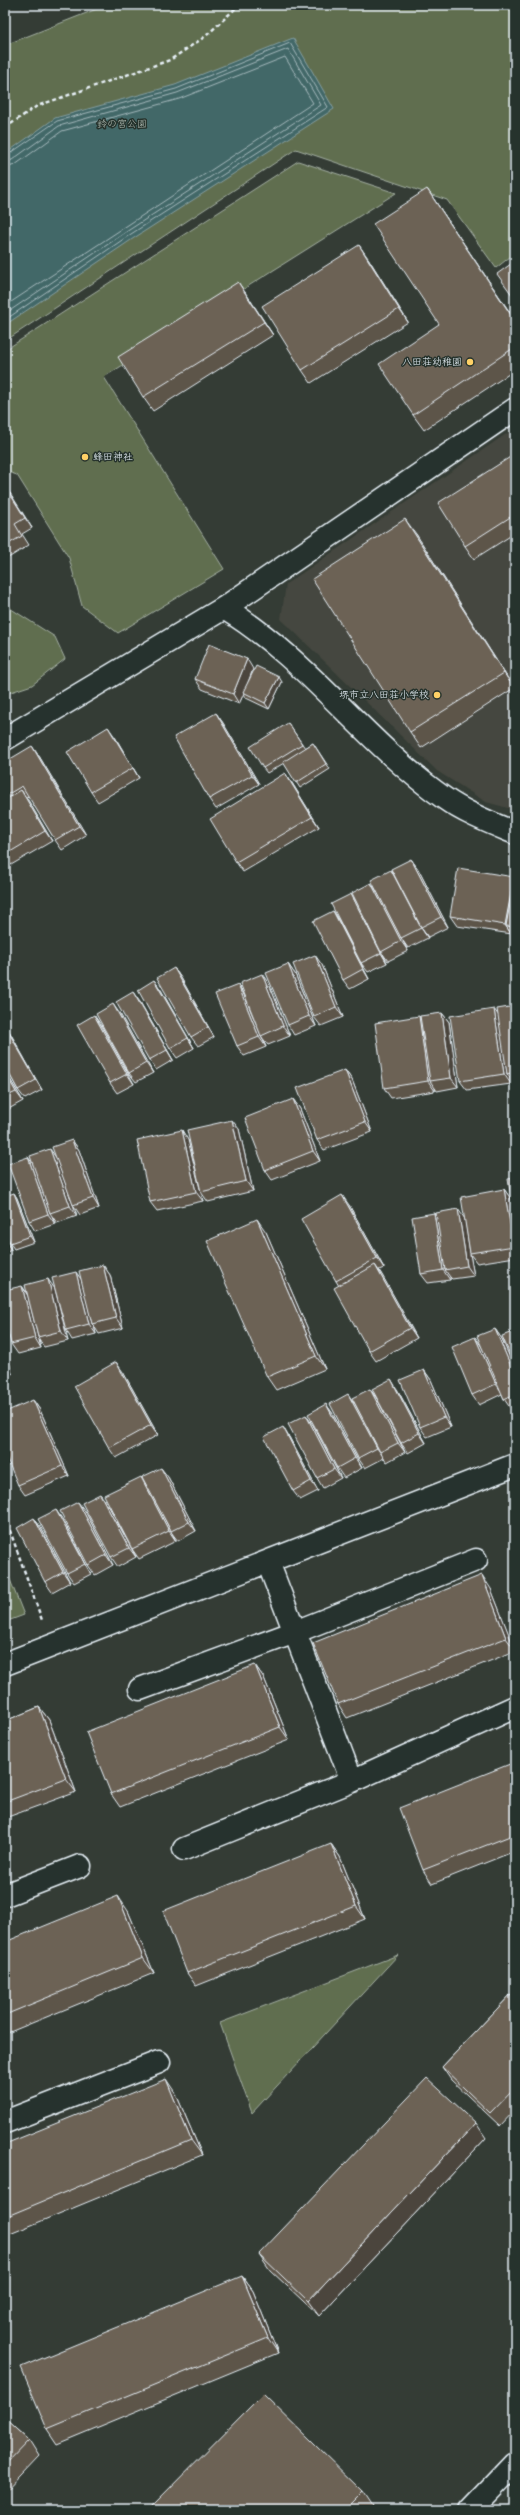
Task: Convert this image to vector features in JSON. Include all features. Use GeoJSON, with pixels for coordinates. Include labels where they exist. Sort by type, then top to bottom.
{"type":"FeatureCollection","features":[{"type":"Feature","properties":{"kind":"street"},"geometry":{"type":"LineString","coordinates":[[5,738],[224,608],[515,409]]}},
{"type":"Feature","properties":{"kind":"street"},"geometry":{"type":"LineString","coordinates":[[224,608],[250,624],[321,685],[391,754],[444,799],[492,824],[515,832]]}},
{"type":"Feature","properties":{"kind":"street"},"geometry":{"type":"LineString","coordinates":[[5,1664],[515,1465]]}},
{"type":"Feature","properties":{"kind":"street"},"geometry":{"type":"LineString","coordinates":[[140,1689],[295,1632],[476,1560]]}},
{"type":"Feature","properties":{"kind":"street"},"geometry":{"type":"LineString","coordinates":[[268,1562],[352,1781]]}},
{"type":"Feature","properties":{"kind":"street"},"geometry":{"type":"LineString","coordinates":[[184,1849],[352,1781],[515,1707]]}},
{"type":"Feature","properties":{"kind":"street"},"geometry":{"type":"LineString","coordinates":[[5,1895],[80,1866]]}},
{"type":"Feature","properties":{"kind":"street"},"geometry":{"type":"LineString","coordinates":[[5,2122],[159,2062]]}},
{"type":"Feature","properties":{"kind":"street"},"geometry":{"type":"LineString","coordinates":[[471,2510],[515,2464]]}},
{"type":"Feature","properties":{"kind":"path"},"geometry":{"type":"LineString","coordinates":[[5,128],[37,106],[170,60],[206,36],[240,5]]}},
{"type":"Feature","properties":{"kind":"path"},"geometry":{"type":"LineString","coordinates":[[5,1517],[42,1622]]}},
{"type":"Feature","properties":{"kind":"shaded area","name":"堺市立八田荘小学校"},"geometry":{"type":"Polygon","coordinates":[[[515,428],[515,810],[486,802],[437,771],[281,619],[286,584],[515,428]]]}},
{"type":"Feature","properties":{"kind":"green space","name":"鈴の宮公園"},"geometry":{"type":"Polygon","coordinates":[[[107,5],[515,5],[515,253],[496,268],[447,200],[296,149],[5,341],[5,45],[107,5]]]}},
{"type":"Feature","properties":{"kind":"green space","name":"蜂田神社"},"geometry":{"type":"Polygon","coordinates":[[[298,161],[396,193],[104,377],[224,569],[118,633],[82,606],[69,558],[17,475],[5,471],[5,350],[298,161]]]}},
{"type":"Feature","properties":{"kind":"green space"},"geometry":{"type":"Polygon","coordinates":[[[5,605],[55,637],[65,659],[32,685],[5,694],[5,605]]]}},
{"type":"Feature","properties":{"kind":"green space"},"geometry":{"type":"Polygon","coordinates":[[[5,1567],[24,1615],[5,1622],[5,1567]]]}},
{"type":"Feature","properties":{"kind":"green space"},"geometry":{"type":"Polygon","coordinates":[[[398,1955],[252,2113],[220,2023],[398,1955]]]}},
{"type":"Feature","properties":{"kind":"water"},"geometry":{"type":"Polygon","coordinates":[[[293,38],[334,109],[134,238],[5,325],[5,154],[55,118],[175,85],[293,38]]]}},
{"type":"Feature","properties":{"kind":"building"},"geometry":{"type":"Polygon","coordinates":[[[427,189],[515,321],[515,347],[413,415],[379,364],[439,324],[373,224],[427,189]]]}},
{"type":"Feature","properties":{"kind":"building"},"geometry":{"type":"Polygon","coordinates":[[[359,245],[399,309],[302,370],[262,306],[359,245]]]}},
{"type":"Feature","properties":{"kind":"building"},"geometry":{"type":"Polygon","coordinates":[[[515,261],[515,299],[497,274],[515,261]]]}},
{"type":"Feature","properties":{"kind":"building"},"geometry":{"type":"Polygon","coordinates":[[[238,282],[264,322],[143,397],[118,357],[238,282]]]}},
{"type":"Feature","properties":{"kind":"building"},"geometry":{"type":"Polygon","coordinates":[[[515,454],[515,514],[465,546],[438,503],[515,454]]]}},
{"type":"Feature","properties":{"kind":"building"},"geometry":{"type":"Polygon","coordinates":[[[5,486],[25,518],[15,524],[22,536],[5,546],[5,486]]]}},
{"type":"Feature","properties":{"kind":"building"},"geometry":{"type":"Polygon","coordinates":[[[405,519],[504,673],[410,732],[312,579],[405,519]]]}},
{"type":"Feature","properties":{"kind":"building"},"geometry":{"type":"Polygon","coordinates":[[[209,644],[247,659],[233,694],[195,679],[209,644]]]}},
{"type":"Feature","properties":{"kind":"building"},"geometry":{"type":"Polygon","coordinates":[[[256,666],[279,677],[265,703],[243,692],[256,666]]]}},
{"type":"Feature","properties":{"kind":"building"},"geometry":{"type":"Polygon","coordinates":[[[216,713],[252,775],[209,799],[174,737],[216,713]]]}},
{"type":"Feature","properties":{"kind":"building"},"geometry":{"type":"Polygon","coordinates":[[[288,723],[302,744],[263,768],[250,747],[288,723]]]}},
{"type":"Feature","properties":{"kind":"building"},"geometry":{"type":"Polygon","coordinates":[[[108,727],[133,768],[91,792],[67,752],[108,727]]]}},
{"type":"Feature","properties":{"kind":"building"},"geometry":{"type":"Polygon","coordinates":[[[313,743],[326,764],[296,783],[283,762],[313,743]]]}},
{"type":"Feature","properties":{"kind":"building"},"geometry":{"type":"Polygon","coordinates":[[[32,746],[79,826],[55,840],[22,786],[5,796],[5,762],[32,746]]]}},
{"type":"Feature","properties":{"kind":"building"},"geometry":{"type":"Polygon","coordinates":[[[285,773],[312,817],[236,862],[210,819],[285,773]]]}},
{"type":"Feature","properties":{"kind":"building"},"geometry":{"type":"Polygon","coordinates":[[[21,790],[45,831],[5,855],[5,800],[21,790]]]}},
{"type":"Feature","properties":{"kind":"building"},"geometry":{"type":"Polygon","coordinates":[[[411,859],[441,917],[421,927],[391,869],[411,859]]]}},
{"type":"Feature","properties":{"kind":"building"},"geometry":{"type":"Polygon","coordinates":[[[458,868],[514,877],[505,925],[450,916],[458,868]]]}},
{"type":"Feature","properties":{"kind":"building"},"geometry":{"type":"Polygon","coordinates":[[[391,870],[421,928],[401,938],[371,880],[391,870]]]}},
{"type":"Feature","properties":{"kind":"building"},"geometry":{"type":"Polygon","coordinates":[[[515,877],[515,927],[506,926],[515,877]]]}},
{"type":"Feature","properties":{"kind":"building"},"geometry":{"type":"Polygon","coordinates":[[[371,883],[401,941],[381,952],[352,893],[371,883]]]}},
{"type":"Feature","properties":{"kind":"building"},"geometry":{"type":"Polygon","coordinates":[[[351,894],[381,953],[361,963],[331,904],[351,894]]]}},
{"type":"Feature","properties":{"kind":"building"},"geometry":{"type":"Polygon","coordinates":[[[333,911],[363,969],[343,980],[313,921],[333,911]]]}},
{"type":"Feature","properties":{"kind":"building"},"geometry":{"type":"Polygon","coordinates":[[[315,955],[336,1007],[314,1017],[293,964],[315,955]]]}},
{"type":"Feature","properties":{"kind":"building"},"geometry":{"type":"Polygon","coordinates":[[[288,964],[309,1016],[288,1025],[266,973],[288,964]]]}},
{"type":"Feature","properties":{"kind":"building"},"geometry":{"type":"Polygon","coordinates":[[[174,968],[208,1027],[191,1037],[157,978],[174,968]]]}},
{"type":"Feature","properties":{"kind":"building"},"geometry":{"type":"Polygon","coordinates":[[[262,974],[283,1026],[261,1036],[240,983],[262,974]]]}},
{"type":"Feature","properties":{"kind":"building"},"geometry":{"type":"Polygon","coordinates":[[[154,980],[188,1038],[170,1048],[138,990],[154,980]]]}},
{"type":"Feature","properties":{"kind":"building"},"geometry":{"type":"Polygon","coordinates":[[[238,985],[259,1037],[237,1046],[215,994],[238,985]]]}},
{"type":"Feature","properties":{"kind":"building"},"geometry":{"type":"Polygon","coordinates":[[[133,992],[167,1050],[149,1060],[116,1002],[133,992]]]}},
{"type":"Feature","properties":{"kind":"building"},"geometry":{"type":"Polygon","coordinates":[[[113,1004],[146,1063],[129,1073],[96,1014],[113,1004]]]}},
{"type":"Feature","properties":{"kind":"building"},"geometry":{"type":"Polygon","coordinates":[[[515,1006],[515,1072],[507,1074],[497,1009],[515,1006]]]}},
{"type":"Feature","properties":{"kind":"building"},"geometry":{"type":"Polygon","coordinates":[[[494,1009],[504,1074],[460,1081],[450,1016],[494,1009]]]}},
{"type":"Feature","properties":{"kind":"building"},"geometry":{"type":"Polygon","coordinates":[[[442,1013],[451,1078],[430,1081],[420,1016],[442,1013]]]}},
{"type":"Feature","properties":{"kind":"building"},"geometry":{"type":"Polygon","coordinates":[[[94,1015],[127,1074],[110,1083],[77,1025],[94,1015]]]}},
{"type":"Feature","properties":{"kind":"building"},"geometry":{"type":"Polygon","coordinates":[[[419,1016],[428,1081],[384,1088],[375,1023],[419,1016]]]}},
{"type":"Feature","properties":{"kind":"building"},"geometry":{"type":"Polygon","coordinates":[[[5,1026],[36,1080],[18,1090],[5,1066],[5,1026]]]}},
{"type":"Feature","properties":{"kind":"building"},"geometry":{"type":"Polygon","coordinates":[[[345,1070],[365,1122],[317,1140],[297,1088],[345,1070]]]}},
{"type":"Feature","properties":{"kind":"building"},"geometry":{"type":"Polygon","coordinates":[[[5,1073],[16,1092],[5,1097],[5,1073]]]}},
{"type":"Feature","properties":{"kind":"building"},"geometry":{"type":"Polygon","coordinates":[[[293,1099],[313,1151],[265,1170],[245,1118],[293,1099]]]}},
{"type":"Feature","properties":{"kind":"building"},"geometry":{"type":"Polygon","coordinates":[[[232,1120],[246,1181],[201,1192],[187,1130],[232,1120]]]}},
{"type":"Feature","properties":{"kind":"building"},"geometry":{"type":"Polygon","coordinates":[[[182,1130],[196,1192],[150,1202],[137,1140],[182,1130]]]}},
{"type":"Feature","properties":{"kind":"building"},"geometry":{"type":"Polygon","coordinates":[[[72,1140],[93,1198],[73,1205],[52,1147],[72,1140]]]}},
{"type":"Feature","properties":{"kind":"building"},"geometry":{"type":"Polygon","coordinates":[[[50,1149],[70,1206],[50,1213],[30,1156],[50,1149]]]}},
{"type":"Feature","properties":{"kind":"building"},"geometry":{"type":"Polygon","coordinates":[[[28,1157],[48,1214],[29,1221],[8,1164],[28,1157]]]}},
{"type":"Feature","properties":{"kind":"building"},"geometry":{"type":"Polygon","coordinates":[[[515,1178],[515,1222],[508,1179],[515,1178]]]}},
{"type":"Feature","properties":{"kind":"building"},"geometry":{"type":"Polygon","coordinates":[[[504,1189],[514,1246],[470,1253],[461,1197],[504,1189]]]}},
{"type":"Feature","properties":{"kind":"building"},"geometry":{"type":"Polygon","coordinates":[[[14,1193],[30,1236],[10,1243],[5,1228],[5,1196],[14,1193]]]}},
{"type":"Feature","properties":{"kind":"building"},"geometry":{"type":"Polygon","coordinates":[[[342,1195],[377,1258],[336,1281],[301,1219],[342,1195]]]}},
{"type":"Feature","properties":{"kind":"building"},"geometry":{"type":"Polygon","coordinates":[[[458,1209],[467,1266],[445,1270],[436,1213],[458,1209]]]}},
{"type":"Feature","properties":{"kind":"building"},"geometry":{"type":"Polygon","coordinates":[[[434,1213],[443,1270],[421,1274],[412,1217],[434,1213]]]}},
{"type":"Feature","properties":{"kind":"building"},"geometry":{"type":"Polygon","coordinates":[[[257,1219],[316,1356],[267,1377],[207,1241],[257,1219]]]}},
{"type":"Feature","properties":{"kind":"building"},"geometry":{"type":"Polygon","coordinates":[[[5,1237],[8,1245],[5,1246],[5,1237]]]}},
{"type":"Feature","properties":{"kind":"building"},"geometry":{"type":"Polygon","coordinates":[[[103,1265],[116,1318],[92,1324],[79,1271],[103,1265]]]}},
{"type":"Feature","properties":{"kind":"building"},"geometry":{"type":"Polygon","coordinates":[[[375,1265],[410,1328],[369,1351],[334,1288],[375,1265]]]}},
{"type":"Feature","properties":{"kind":"building"},"geometry":{"type":"Polygon","coordinates":[[[76,1272],[89,1324],[66,1330],[52,1278],[76,1272]]]}},
{"type":"Feature","properties":{"kind":"building"},"geometry":{"type":"Polygon","coordinates":[[[48,1279],[61,1331],[38,1337],[25,1285],[48,1279]]]}},
{"type":"Feature","properties":{"kind":"building"},"geometry":{"type":"Polygon","coordinates":[[[22,1286],[35,1338],[11,1344],[5,1320],[5,1290],[22,1286]]]}},
{"type":"Feature","properties":{"kind":"building"},"geometry":{"type":"Polygon","coordinates":[[[495,1329],[515,1376],[515,1394],[504,1399],[477,1336],[495,1329]]]}},
{"type":"Feature","properties":{"kind":"building"},"geometry":{"type":"Polygon","coordinates":[[[515,1331],[515,1366],[502,1336],[515,1331]]]}},
{"type":"Feature","properties":{"kind":"building"},"geometry":{"type":"Polygon","coordinates":[[[475,1337],[496,1384],[472,1395],[452,1347],[475,1337]]]}},
{"type":"Feature","properties":{"kind":"building"},"geometry":{"type":"Polygon","coordinates":[[[5,1354],[9,1368],[5,1369],[5,1354]]]}},
{"type":"Feature","properties":{"kind":"building"},"geometry":{"type":"Polygon","coordinates":[[[116,1362],[151,1425],[109,1448],[74,1386],[116,1362]]]}},
{"type":"Feature","properties":{"kind":"building"},"geometry":{"type":"Polygon","coordinates":[[[424,1370],[444,1417],[420,1427],[400,1380],[424,1370]]]}},
{"type":"Feature","properties":{"kind":"building"},"geometry":{"type":"Polygon","coordinates":[[[391,1379],[419,1433],[401,1443],[372,1389],[391,1379]]]}},
{"type":"Feature","properties":{"kind":"building"},"geometry":{"type":"Polygon","coordinates":[[[370,1389],[398,1443],[380,1452],[352,1398],[370,1389]]]}},
{"type":"Feature","properties":{"kind":"building"},"geometry":{"type":"Polygon","coordinates":[[[348,1394],[377,1448],[358,1458],[330,1404],[348,1394]]]}},
{"type":"Feature","properties":{"kind":"building"},"geometry":{"type":"Polygon","coordinates":[[[33,1400],[62,1466],[18,1485],[5,1454],[5,1412],[33,1400]]]}},
{"type":"Feature","properties":{"kind":"building"},"geometry":{"type":"Polygon","coordinates":[[[326,1404],[355,1458],[337,1468],[308,1414],[326,1404]]]}},
{"type":"Feature","properties":{"kind":"building"},"geometry":{"type":"Polygon","coordinates":[[[306,1415],[334,1469],[317,1478],[288,1424],[306,1415]]]}},
{"type":"Feature","properties":{"kind":"building"},"geometry":{"type":"Polygon","coordinates":[[[283,1427],[311,1481],[293,1491],[264,1437],[283,1427]]]}},
{"type":"Feature","properties":{"kind":"building"},"geometry":{"type":"Polygon","coordinates":[[[161,1468],[189,1522],[171,1531],[142,1477],[161,1468]]]}},
{"type":"Feature","properties":{"kind":"building"},"geometry":{"type":"Polygon","coordinates":[[[141,1477],[169,1531],[132,1549],[104,1495],[141,1477]]]}},
{"type":"Feature","properties":{"kind":"building"},"geometry":{"type":"Polygon","coordinates":[[[100,1494],[129,1548],[111,1557],[82,1503],[100,1494]]]}},
{"type":"Feature","properties":{"kind":"building"},"geometry":{"type":"Polygon","coordinates":[[[78,1502],[106,1555],[88,1565],[60,1511],[78,1502]]]}},
{"type":"Feature","properties":{"kind":"building"},"geometry":{"type":"Polygon","coordinates":[[[56,1510],[85,1564],[67,1573],[38,1519],[56,1510]]]}},
{"type":"Feature","properties":{"kind":"building"},"geometry":{"type":"Polygon","coordinates":[[[34,1518],[63,1572],[45,1582],[17,1528],[34,1518]]]}},
{"type":"Feature","properties":{"kind":"building"},"geometry":{"type":"Polygon","coordinates":[[[482,1575],[506,1638],[338,1704],[313,1643],[482,1575]]]}},
{"type":"Feature","properties":{"kind":"building"},"geometry":{"type":"Polygon","coordinates":[[[255,1665],[280,1727],[111,1794],[86,1732],[255,1665]]]}},
{"type":"Feature","properties":{"kind":"building"},"geometry":{"type":"Polygon","coordinates":[[[39,1707],[66,1779],[5,1802],[5,1721],[39,1707]]]}},
{"type":"Feature","properties":{"kind":"building"},"geometry":{"type":"Polygon","coordinates":[[[515,1762],[515,1834],[423,1870],[399,1808],[515,1762]]]}},
{"type":"Feature","properties":{"kind":"building"},"geometry":{"type":"Polygon","coordinates":[[[331,1844],[356,1906],[187,1973],[163,1911],[331,1844]]]}},
{"type":"Feature","properties":{"kind":"building"},"geometry":{"type":"Polygon","coordinates":[[[118,1896],[143,1958],[5,2015],[5,1942],[118,1896]]]}},
{"type":"Feature","properties":{"kind":"building"},"geometry":{"type":"Polygon","coordinates":[[[515,1990],[515,2087],[490,2113],[442,2067],[515,1990]]]}},
{"type":"Feature","properties":{"kind":"building"},"geometry":{"type":"Polygon","coordinates":[[[427,2078],[476,2123],[308,2301],[259,2254],[427,2078]]]}},
{"type":"Feature","properties":{"kind":"building"},"geometry":{"type":"Polygon","coordinates":[[[166,2079],[191,2140],[5,2217],[5,2144],[166,2079]]]}},
{"type":"Feature","properties":{"kind":"building"},"geometry":{"type":"Polygon","coordinates":[[[242,2276],[268,2338],[47,2429],[21,2367],[242,2276]]]}},
{"type":"Feature","properties":{"kind":"building"},"geometry":{"type":"Polygon","coordinates":[[[263,2394],[363,2492],[345,2510],[148,2510],[263,2394]]]}},
{"type":"Feature","properties":{"kind":"building"},"geometry":{"type":"Polygon","coordinates":[[[5,2418],[29,2440],[5,2465],[5,2418]]]}},
{"type":"Feature","properties":{"kind":"place","name":"八田荘幼稚園"},"geometry":{"type":"Point","coordinates":[470,362]}},
{"type":"Feature","properties":{"kind":"place","name":"蜂田神社"},"geometry":{"type":"Point","coordinates":[85,457]}},
{"type":"Feature","properties":{"kind":"place","name":"堺市立八田荘小学校"},"geometry":{"type":"Point","coordinates":[437,695]}}]}
